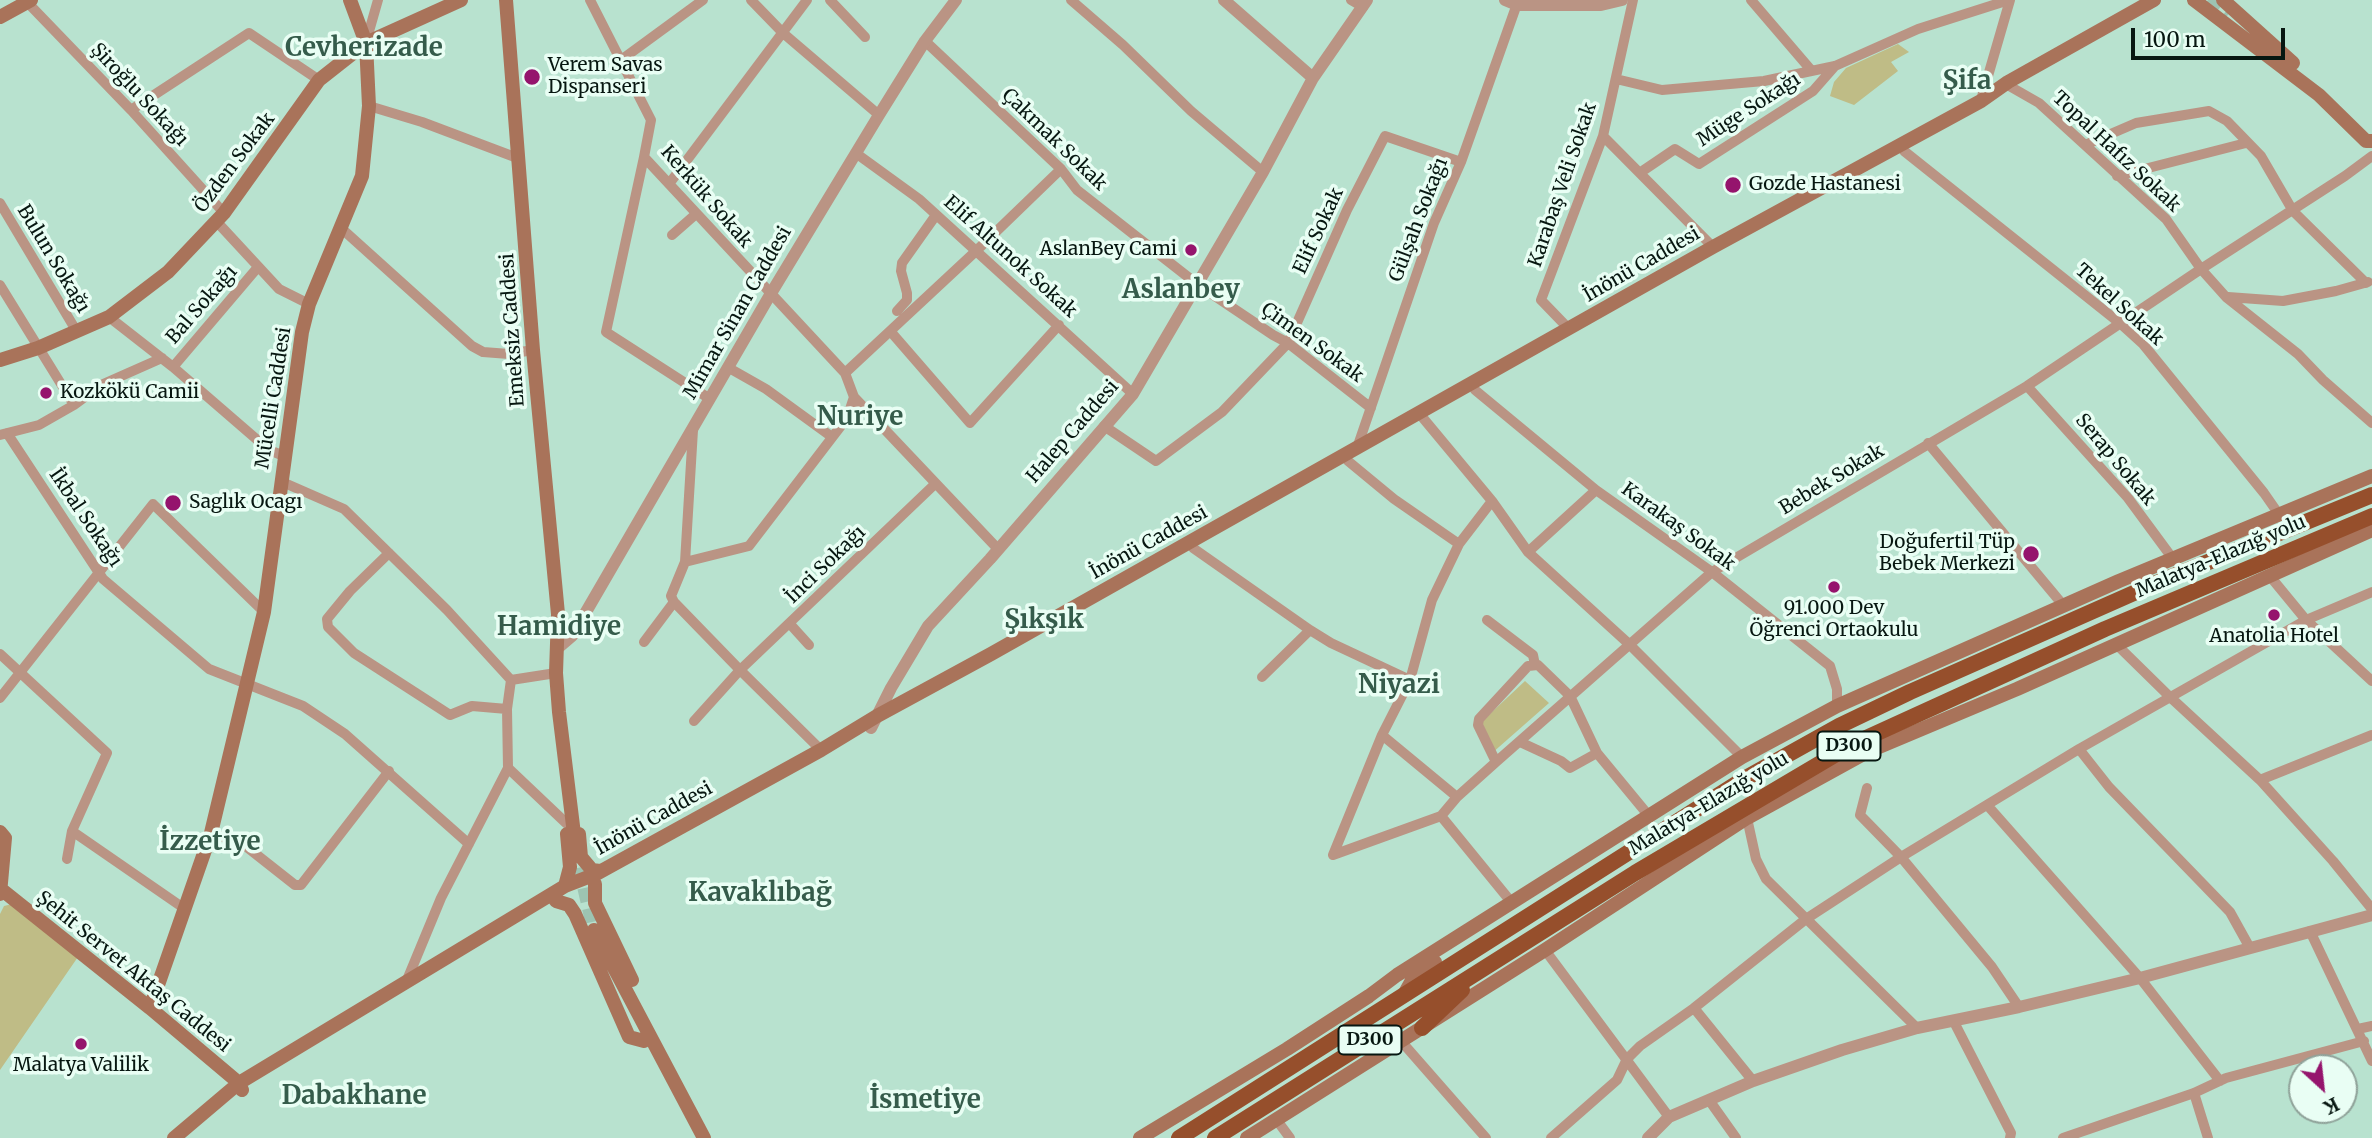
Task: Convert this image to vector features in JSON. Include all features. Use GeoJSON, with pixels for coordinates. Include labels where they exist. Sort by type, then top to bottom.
{"type":"FeatureCollection","features":[{"type":"Feature","properties":{"kind":"highway","name":"Malatya-Elazığ yolu"},"geometry":{"type":"LineString","coordinates":[[1969,666],[2152,586],[2372,495]]}},
{"type":"Feature","properties":{"kind":"highway","name":"Malatya-Elazığ yolu"},"geometry":{"type":"LineString","coordinates":[[1215,1138],[1492,961],[1807,769],[1853,744],[2105,629],[2372,516]]}},
{"type":"Feature","properties":{"kind":"highway","name":"D300"},"geometry":{"type":"LineString","coordinates":[[1179,1138],[1742,780],[1839,726],[1969,666]]}},
{"type":"Feature","properties":{"kind":"highway"},"geometry":{"type":"LineString","coordinates":[[1422,1028],[1492,961]]}},
{"type":"Feature","properties":{"kind":"main road","name":"Mücelli Caddesi"},"geometry":{"type":"LineString","coordinates":[[150,1008],[211,833],[264,612],[280,481],[302,332],[309,304],[362,176],[369,106],[366,43],[350,0]]}},
{"type":"Feature","properties":{"kind":"main road","name":"Özden Sokak"},"geometry":{"type":"LineString","coordinates":[[0,360],[38,348],[109,317],[168,272],[220,218],[319,80],[366,43],[461,0]]}},
{"type":"Feature","properties":{"kind":"main road","name":"Emeksiz Caddesi"},"geometry":{"type":"LineString","coordinates":[[506,0],[533,350],[558,614],[558,653],[553,693],[566,823],[581,857],[597,878]]}},
{"type":"Feature","properties":{"kind":"main road","name":"İnönü Caddesi"},"geometry":{"type":"LineString","coordinates":[[174,1138],[241,1088],[407,980],[565,886],[597,878],[654,848],[991,654],[1713,247],[1981,101],[2008,82],[2154,0]]}},
{"type":"Feature","properties":{"kind":"main road","name":"İnönü Caddesi"},"geometry":{"type":"LineString","coordinates":[[597,878],[821,750],[1193,548],[1904,151],[2168,0]]}},
{"type":"Feature","properties":{"kind":"main road"},"geometry":{"type":"LineString","coordinates":[[2194,0],[2224,9],[2323,87],[2327,96],[2372,141]]}},
{"type":"Feature","properties":{"kind":"main road"},"geometry":{"type":"LineString","coordinates":[[0,17],[29,1]]}},
{"type":"Feature","properties":{"kind":"main road"},"geometry":{"type":"LineString","coordinates":[[2224,9],[2367,141],[2372,141]]}},
{"type":"Feature","properties":{"kind":"main road"},"geometry":{"type":"LineString","coordinates":[[2327,96],[2372,134]]}},
{"type":"Feature","properties":{"kind":"main road"},"geometry":{"type":"LineString","coordinates":[[1140,1138],[1287,1049],[1397,975],[1742,757],[1837,706],[2063,605],[2372,476]]}},
{"type":"Feature","properties":{"kind":"main road"},"geometry":{"type":"LineString","coordinates":[[1247,1138],[1545,950],[1747,818],[1867,752],[2017,689],[2372,530]]}},
{"type":"Feature","properties":{"kind":"main road"},"geometry":{"type":"LineString","coordinates":[[2229,577],[2266,576]]}},
{"type":"Feature","properties":{"kind":"main road","name":"Emeksiz Caddesi"},"geometry":{"type":"LineString","coordinates":[[558,653],[565,683],[575,846],[565,886]]}},
{"type":"Feature","properties":{"kind":"main road"},"geometry":{"type":"LineString","coordinates":[[1894,681],[1969,666]]}},
{"type":"Feature","properties":{"kind":"main road","name":"Emeksiz Caddesi"},"geometry":{"type":"LineString","coordinates":[[556,673],[575,846]]}},
{"type":"Feature","properties":{"kind":"main road"},"geometry":{"type":"LineString","coordinates":[[1918,713],[2017,689]]}},
{"type":"Feature","properties":{"kind":"main road"},"geometry":{"type":"LineString","coordinates":[[0,832],[5,838],[1,892]]}},
{"type":"Feature","properties":{"kind":"main road"},"geometry":{"type":"LineString","coordinates":[[187,1138],[241,1088],[383,1001],[597,878]]}},
{"type":"Feature","properties":{"kind":"main road"},"geometry":{"type":"LineString","coordinates":[[597,878],[595,904],[655,1024],[648,1040]]}},
{"type":"Feature","properties":{"kind":"main road","name":"Şehit Servet Aktaş Caddesi"},"geometry":{"type":"LineString","coordinates":[[1,892],[150,1008],[241,1088]]}},
{"type":"Feature","properties":{"kind":"main road"},"geometry":{"type":"LineString","coordinates":[[556,901],[569,905],[575,914],[629,1037],[648,1040]]}},
{"type":"Feature","properties":{"kind":"main road"},"geometry":{"type":"LineString","coordinates":[[575,914],[585,904],[595,904]]}},
{"type":"Feature","properties":{"kind":"main road"},"geometry":{"type":"LineString","coordinates":[[1405,993],[1415,975],[1472,937],[1480,923]]}},
{"type":"Feature","properties":{"kind":"main road"},"geometry":{"type":"LineString","coordinates":[[693,1138],[594,930],[648,1040],[704,1138]]}},
{"type":"Feature","properties":{"kind":"street"},"geometry":{"type":"LineString","coordinates":[[366,43],[378,0]]}},
{"type":"Feature","properties":{"kind":"street","name":"Kerkük Sokak"},"geometry":{"type":"LineString","coordinates":[[590,0],[651,120],[644,157],[845,373]]}},
{"type":"Feature","properties":{"kind":"street"},"geometry":{"type":"LineString","coordinates":[[621,60],[703,0]]}},
{"type":"Feature","properties":{"kind":"street"},"geometry":{"type":"LineString","coordinates":[[751,0],[783,33],[879,115]]}},
{"type":"Feature","properties":{"kind":"street"},"geometry":{"type":"LineString","coordinates":[[669,184],[807,0]]}},
{"type":"Feature","properties":{"kind":"street"},"geometry":{"type":"LineString","coordinates":[[830,0],[865,37]]}},
{"type":"Feature","properties":{"kind":"street","name":"Mimar Sinan Caddesi"},"geometry":{"type":"LineString","coordinates":[[558,653],[572,636],[770,295],[879,115],[925,41],[956,0]]}},
{"type":"Feature","properties":{"kind":"street"},"geometry":{"type":"LineString","coordinates":[[1071,0],[1123,45],[1191,111],[1263,172]]}},
{"type":"Feature","properties":{"kind":"street"},"geometry":{"type":"LineString","coordinates":[[1224,0],[1313,78]]}},
{"type":"Feature","properties":{"kind":"street"},"geometry":{"type":"LineString","coordinates":[[1351,0],[1365,4]]}},
{"type":"Feature","properties":{"kind":"street"},"geometry":{"type":"LineString","coordinates":[[1513,2],[1601,5],[1622,0]]}},
{"type":"Feature","properties":{"kind":"street","name":"Karabaş Veli Sokak"},"geometry":{"type":"LineString","coordinates":[[1569,329],[1541,300],[1603,136],[1633,0]]}},
{"type":"Feature","properties":{"kind":"street"},"geometry":{"type":"LineString","coordinates":[[1751,0],[1811,70]]}},
{"type":"Feature","properties":{"kind":"street"},"geometry":{"type":"LineString","coordinates":[[1616,79],[1662,90],[1764,81],[1835,66],[1918,29],[2010,0]]}},
{"type":"Feature","properties":{"kind":"street"},"geometry":{"type":"LineString","coordinates":[[1981,101],[2010,0]]}},
{"type":"Feature","properties":{"kind":"street","name":"Şiroğlu Sokağı"},"geometry":{"type":"LineString","coordinates":[[29,1],[131,110],[258,267],[279,289],[309,304]]}},
{"type":"Feature","properties":{"kind":"street","name":"Gülşah Sokağı"},"geometry":{"type":"LineString","coordinates":[[1357,448],[1434,223],[1461,162],[1513,2]]}},
{"type":"Feature","properties":{"kind":"street","name":"Halep Caddesi"},"geometry":{"type":"LineString","coordinates":[[874,722],[928,626],[1133,394],[1263,172],[1313,78],[1365,4]]}},
{"type":"Feature","properties":{"kind":"street"},"geometry":{"type":"LineString","coordinates":[[131,110],[249,33],[319,80]]}},
{"type":"Feature","properties":{"kind":"street","name":"Çakmak Sokak"},"geometry":{"type":"LineString","coordinates":[[925,41],[1061,169],[1077,190],[1197,284]]}},
{"type":"Feature","properties":{"kind":"street","name":"Müge Sokağı"},"geometry":{"type":"LineString","coordinates":[[1641,172],[1675,149],[1699,164],[1814,91],[1835,66]]}},
{"type":"Feature","properties":{"kind":"street","name":"Topal Hafız Sokak"},"geometry":{"type":"LineString","coordinates":[[2011,88],[2039,103],[2166,219],[2201,269],[2226,297],[2298,354],[2372,423]]}},
{"type":"Feature","properties":{"kind":"street"},"geometry":{"type":"LineString","coordinates":[[369,106],[422,122],[520,159]]}},
{"type":"Feature","properties":{"kind":"street"},"geometry":{"type":"LineString","coordinates":[[2085,145],[2136,124],[2209,111],[2227,121],[2261,156],[2293,211],[2369,282]]}},
{"type":"Feature","properties":{"kind":"street","name":"Elif Sokak"},"geometry":{"type":"LineString","coordinates":[[1104,426],[1156,461],[1222,412],[1288,343],[1347,210],[1385,136],[1461,162]]}},
{"type":"Feature","properties":{"kind":"street"},"geometry":{"type":"LineString","coordinates":[[1603,136],[1713,247]]}},
{"type":"Feature","properties":{"kind":"street"},"geometry":{"type":"LineString","coordinates":[[2117,176],[2246,143]]}},
{"type":"Feature","properties":{"kind":"street","name":"Tekel Sokak"},"geometry":{"type":"LineString","coordinates":[[1904,151],[2143,344],[2280,516]]}},
{"type":"Feature","properties":{"kind":"street","name":"Elif Altunok Sokak"},"geometry":{"type":"LineString","coordinates":[[857,154],[919,199],[1133,394]]}},
{"type":"Feature","properties":{"kind":"street","name":"Bebek Sokak"},"geometry":{"type":"LineString","coordinates":[[1441,816],[1457,797],[1712,572],[2027,386],[2372,156]]}},
{"type":"Feature","properties":{"kind":"street"},"geometry":{"type":"LineString","coordinates":[[644,157],[606,332],[710,399]]}},
{"type":"Feature","properties":{"kind":"street"},"geometry":{"type":"LineString","coordinates":[[997,548],[854,397],[845,373],[1061,169]]}},
{"type":"Feature","properties":{"kind":"street","name":"Bulun Sokağı"},"geometry":{"type":"LineString","coordinates":[[0,203],[77,332]]}},
{"type":"Feature","properties":{"kind":"street"},"geometry":{"type":"LineString","coordinates":[[672,235],[696,214]]}},
{"type":"Feature","properties":{"kind":"street"},"geometry":{"type":"LineString","coordinates":[[897,311],[907,300],[902,263],[936,215]]}},
{"type":"Feature","properties":{"kind":"street"},"geometry":{"type":"LineString","coordinates":[[341,228],[472,346],[484,352],[509,354],[533,350]]}},
{"type":"Feature","properties":{"kind":"street","name":"Bal Sokağı"},"geometry":{"type":"LineString","coordinates":[[173,367],[258,267]]}},
{"type":"Feature","properties":{"kind":"street"},"geometry":{"type":"LineString","coordinates":[[2226,297],[2283,301],[2369,282]]}},
{"type":"Feature","properties":{"kind":"street","name":"Çimen Sokak"},"geometry":{"type":"LineString","coordinates":[[1197,284],[1288,343],[1371,408]]}},
{"type":"Feature","properties":{"kind":"street"},"geometry":{"type":"LineString","coordinates":[[0,285],[74,405]]}},
{"type":"Feature","properties":{"kind":"street"},"geometry":{"type":"LineString","coordinates":[[109,317],[173,367],[268,450],[284,456]]}},
{"type":"Feature","properties":{"kind":"street"},"geometry":{"type":"LineString","coordinates":[[891,332],[970,423],[1059,325]]}},
{"type":"Feature","properties":{"kind":"street"},"geometry":{"type":"LineString","coordinates":[[4,434],[39,425],[74,405],[101,385],[162,358]]}},
{"type":"Feature","properties":{"kind":"street"},"geometry":{"type":"LineString","coordinates":[[729,368],[774,394],[832,438]]}},
{"type":"Feature","properties":{"kind":"street","name":"Serap Sokak"},"geometry":{"type":"LineString","coordinates":[[2027,386],[2128,498],[2173,559]]}},
{"type":"Feature","properties":{"kind":"street","name":"Karakaş Sokak"},"geometry":{"type":"LineString","coordinates":[[1475,390],[1595,490],[1712,572],[1830,666],[1837,690],[1837,706]]}},
{"type":"Feature","properties":{"kind":"street"},"geometry":{"type":"LineString","coordinates":[[685,562],[749,546],[847,418],[854,397]]}},
{"type":"Feature","properties":{"kind":"street"},"geometry":{"type":"LineString","coordinates":[[1423,418],[1492,501],[1528,551],[1629,644],[1742,757]]}},
{"type":"Feature","properties":{"kind":"street"},"geometry":{"type":"LineString","coordinates":[[693,429],[685,562],[671,596],[674,603],[821,750]]}},
{"type":"Feature","properties":{"kind":"street","name":"İkbal Sokağı"},"geometry":{"type":"LineString","coordinates":[[4,434],[103,579],[209,669],[303,706],[345,734],[469,844]]}},
{"type":"Feature","properties":{"kind":"street"},"geometry":{"type":"LineString","coordinates":[[1928,443],[2063,605]]}},
{"type":"Feature","properties":{"kind":"street"},"geometry":{"type":"LineString","coordinates":[[1348,461],[1394,499],[1459,544]]}},
{"type":"Feature","properties":{"kind":"street"},"geometry":{"type":"LineString","coordinates":[[280,481],[344,509],[447,610],[511,680]]}},
{"type":"Feature","properties":{"kind":"street","name":"İnci Sokağı"},"geometry":{"type":"LineString","coordinates":[[694,721],[740,670],[935,484]]}},
{"type":"Feature","properties":{"kind":"street"},"geometry":{"type":"LineString","coordinates":[[1528,551],[1595,490]]}},
{"type":"Feature","properties":{"kind":"street"},"geometry":{"type":"LineString","coordinates":[[1492,501],[1459,544],[1433,600],[1410,680],[1382,734],[1333,855],[1441,816],[1512,903]]}},
{"type":"Feature","properties":{"kind":"street"},"geometry":{"type":"LineString","coordinates":[[0,698],[153,504],[264,612]]}},
{"type":"Feature","properties":{"kind":"street"},"geometry":{"type":"LineString","coordinates":[[1193,548],[1331,643],[1410,680]]}},
{"type":"Feature","properties":{"kind":"street"},"geometry":{"type":"LineString","coordinates":[[389,553],[350,591],[327,619],[328,627],[355,653],[450,715],[472,705],[507,709]]}},
{"type":"Feature","properties":{"kind":"street"},"geometry":{"type":"LineString","coordinates":[[2266,576],[2306,621],[2372,681]]}},
{"type":"Feature","properties":{"kind":"street"},"geometry":{"type":"LineString","coordinates":[[1551,1138],[1617,1080],[1627,1059],[1640,1046],[1694,1008],[1806,919],[1901,857],[2169,696],[2306,621],[2372,592]]}},
{"type":"Feature","properties":{"kind":"street"},"geometry":{"type":"LineString","coordinates":[[643,642],[674,603]]}},
{"type":"Feature","properties":{"kind":"street"},"geometry":{"type":"LineString","coordinates":[[1487,620],[1533,655],[1535,665]]}},
{"type":"Feature","properties":{"kind":"street"},"geometry":{"type":"LineString","coordinates":[[790,624],[808,645]]}},
{"type":"Feature","properties":{"kind":"street"},"geometry":{"type":"LineString","coordinates":[[1262,677],[1310,630]]}},
{"type":"Feature","properties":{"kind":"street"},"geometry":{"type":"LineString","coordinates":[[2116,644],[2260,780],[2372,909]]}},
{"type":"Feature","properties":{"kind":"street"},"geometry":{"type":"LineString","coordinates":[[0,654],[107,752],[72,831],[67,859]]}},
{"type":"Feature","properties":{"kind":"street"},"geometry":{"type":"LineString","coordinates":[[1496,762],[1478,725],[1479,719],[1528,666],[1538,665],[1570,696],[1597,753],[1650,816]]}},
{"type":"Feature","properties":{"kind":"street"},"geometry":{"type":"LineString","coordinates":[[511,680],[556,673]]}},
{"type":"Feature","properties":{"kind":"street"},"geometry":{"type":"LineString","coordinates":[[407,980],[441,898],[508,768],[507,709],[511,680]]}},
{"type":"Feature","properties":{"kind":"street"},"geometry":{"type":"LineString","coordinates":[[1382,734],[1457,797]]}},
{"type":"Feature","properties":{"kind":"street"},"geometry":{"type":"LineString","coordinates":[[2260,780],[2372,735]]}},
{"type":"Feature","properties":{"kind":"street"},"geometry":{"type":"LineString","coordinates":[[1520,742],[1570,768],[1597,753]]}},
{"type":"Feature","properties":{"kind":"street"},"geometry":{"type":"LineString","coordinates":[[2079,749],[2109,787],[2230,912],[2250,947]]}},
{"type":"Feature","properties":{"kind":"street"},"geometry":{"type":"LineString","coordinates":[[508,768],[566,823]]}},
{"type":"Feature","properties":{"kind":"street"},"geometry":{"type":"LineString","coordinates":[[211,833],[243,844],[295,885],[301,885],[389,771]]}},
{"type":"Feature","properties":{"kind":"street"},"geometry":{"type":"LineString","coordinates":[[1867,788],[1860,815],[1901,857],[1992,967],[2019,1007]]}},
{"type":"Feature","properties":{"kind":"street"},"geometry":{"type":"LineString","coordinates":[[1988,806],[2140,978],[2220,1081]]}},
{"type":"Feature","properties":{"kind":"street"},"geometry":{"type":"LineString","coordinates":[[1747,818],[1756,859],[1766,879],[1917,1028]]}},
{"type":"Feature","properties":{"kind":"street"},"geometry":{"type":"LineString","coordinates":[[72,831],[185,909]]}},
{"type":"Feature","properties":{"kind":"street"},"geometry":{"type":"LineString","coordinates":[[1648,1138],[1669,1117],[1753,1082],[1842,1050],[1917,1028],[2140,978],[2372,915]]}},
{"type":"Feature","properties":{"kind":"street"},"geometry":{"type":"LineString","coordinates":[[2310,931],[2372,1061]]}},
{"type":"Feature","properties":{"kind":"street"},"geometry":{"type":"LineString","coordinates":[[1545,950],[1669,1117]]}},
{"type":"Feature","properties":{"kind":"street"},"geometry":{"type":"LineString","coordinates":[[1694,1008],[1753,1082]]}},
{"type":"Feature","properties":{"kind":"street"},"geometry":{"type":"LineString","coordinates":[[1953,1020],[2011,1133],[2010,1138]]}},
{"type":"Feature","properties":{"kind":"street"},"geometry":{"type":"LineString","coordinates":[[2358,1029],[2372,1026]]}},
{"type":"Feature","properties":{"kind":"street"},"geometry":{"type":"LineString","coordinates":[[1401,1041],[1486,1138]]}},
{"type":"Feature","properties":{"kind":"street"},"geometry":{"type":"LineString","coordinates":[[2063,1138],[2194,1093],[2220,1081],[2364,1041]]}},
{"type":"Feature","properties":{"kind":"street"},"geometry":{"type":"LineString","coordinates":[[2194,1093],[2208,1138]]}},
{"type":"Feature","properties":{"kind":"street"},"geometry":{"type":"LineString","coordinates":[[1709,1100],[1736,1138]]}},
{"type":"Feature","properties":{"kind":"street"},"geometry":{"type":"LineString","coordinates":[[1276,1119],[1290,1138]]}},
{"type":"Feature","properties":{"kind":"shaded area"},"geometry":{"type":"Polygon","coordinates":[[[1898,44],[1909,52],[1891,62],[1898,71],[1854,105],[1830,96],[1834,82],[1846,68],[1898,44]]]}},
{"type":"Feature","properties":{"kind":"shaded area"},"geometry":{"type":"Polygon","coordinates":[[[1525,681],[1549,703],[1491,754],[1476,727],[1525,681]]]}},
{"type":"Feature","properties":{"kind":"shaded area"},"geometry":{"type":"Polygon","coordinates":[[[12,904],[80,954],[0,1070],[0,914],[4,906],[12,904]]]}},
{"type":"Feature","properties":{"kind":"tunnel"},"geometry":{"type":"LineString","coordinates":[[2208,0],[2227,16]]}},
{"type":"Feature","properties":{"kind":"tunnel"},"geometry":{"type":"LineString","coordinates":[[575,847],[594,930]]}},
{"type":"Feature","properties":{"kind":"place","name":"Verem Savas Dispanseri"},"geometry":{"type":"Point","coordinates":[532,77]}},
{"type":"Feature","properties":{"kind":"place","name":"Gozde Hastanesi"},"geometry":{"type":"Point","coordinates":[1733,185]}},
{"type":"Feature","properties":{"kind":"place","name":"AslanBey Cami"},"geometry":{"type":"Point","coordinates":[1191,250]}},
{"type":"Feature","properties":{"kind":"place","name":"Kozkökü Camii"},"geometry":{"type":"Point","coordinates":[46,393]}},
{"type":"Feature","properties":{"kind":"place","name":"Saglık Ocagı"},"geometry":{"type":"Point","coordinates":[173,503]}},
{"type":"Feature","properties":{"kind":"place","name":"Doğufertil Tüp Bebek Merkezi"},"geometry":{"type":"Point","coordinates":[2031,554]}},
{"type":"Feature","properties":{"kind":"place","name":"91.000 Dev Öğrenci Ortaokulu"},"geometry":{"type":"Point","coordinates":[1834,587]}},
{"type":"Feature","properties":{"kind":"place","name":"Anatolia Hotel"},"geometry":{"type":"Point","coordinates":[2274,615]}},
{"type":"Feature","properties":{"kind":"place","name":"Malatya Valilik"},"geometry":{"type":"Point","coordinates":[81,1044]}},
{"type":"Feature","properties":{"kind":"district","name":"Cevherizade"},"geometry":{"type":"Point","coordinates":[364,49]}},
{"type":"Feature","properties":{"kind":"district","name":"Şifa"},"geometry":{"type":"Point","coordinates":[1967,82]}},
{"type":"Feature","properties":{"kind":"district","name":"Aslanbey"},"geometry":{"type":"Point","coordinates":[1181,291]}},
{"type":"Feature","properties":{"kind":"district","name":"Nuriye"},"geometry":{"type":"Point","coordinates":[860,418]}},
{"type":"Feature","properties":{"kind":"district","name":"Şıkşık"},"geometry":{"type":"Point","coordinates":[1044,621]}},
{"type":"Feature","properties":{"kind":"district","name":"Hamidiye"},"geometry":{"type":"Point","coordinates":[559,628]}},
{"type":"Feature","properties":{"kind":"district","name":"Niyazi"},"geometry":{"type":"Point","coordinates":[1399,686]}},
{"type":"Feature","properties":{"kind":"district","name":"İzzetiye"},"geometry":{"type":"Point","coordinates":[210,843]}},
{"type":"Feature","properties":{"kind":"district","name":"Kavaklıbağ"},"geometry":{"type":"Point","coordinates":[760,894]}},
{"type":"Feature","properties":{"kind":"district","name":"Dabakhane"},"geometry":{"type":"Point","coordinates":[354,1097]}},
{"type":"Feature","properties":{"kind":"district","name":"İsmetiye"},"geometry":{"type":"Point","coordinates":[925,1101]}}]}
